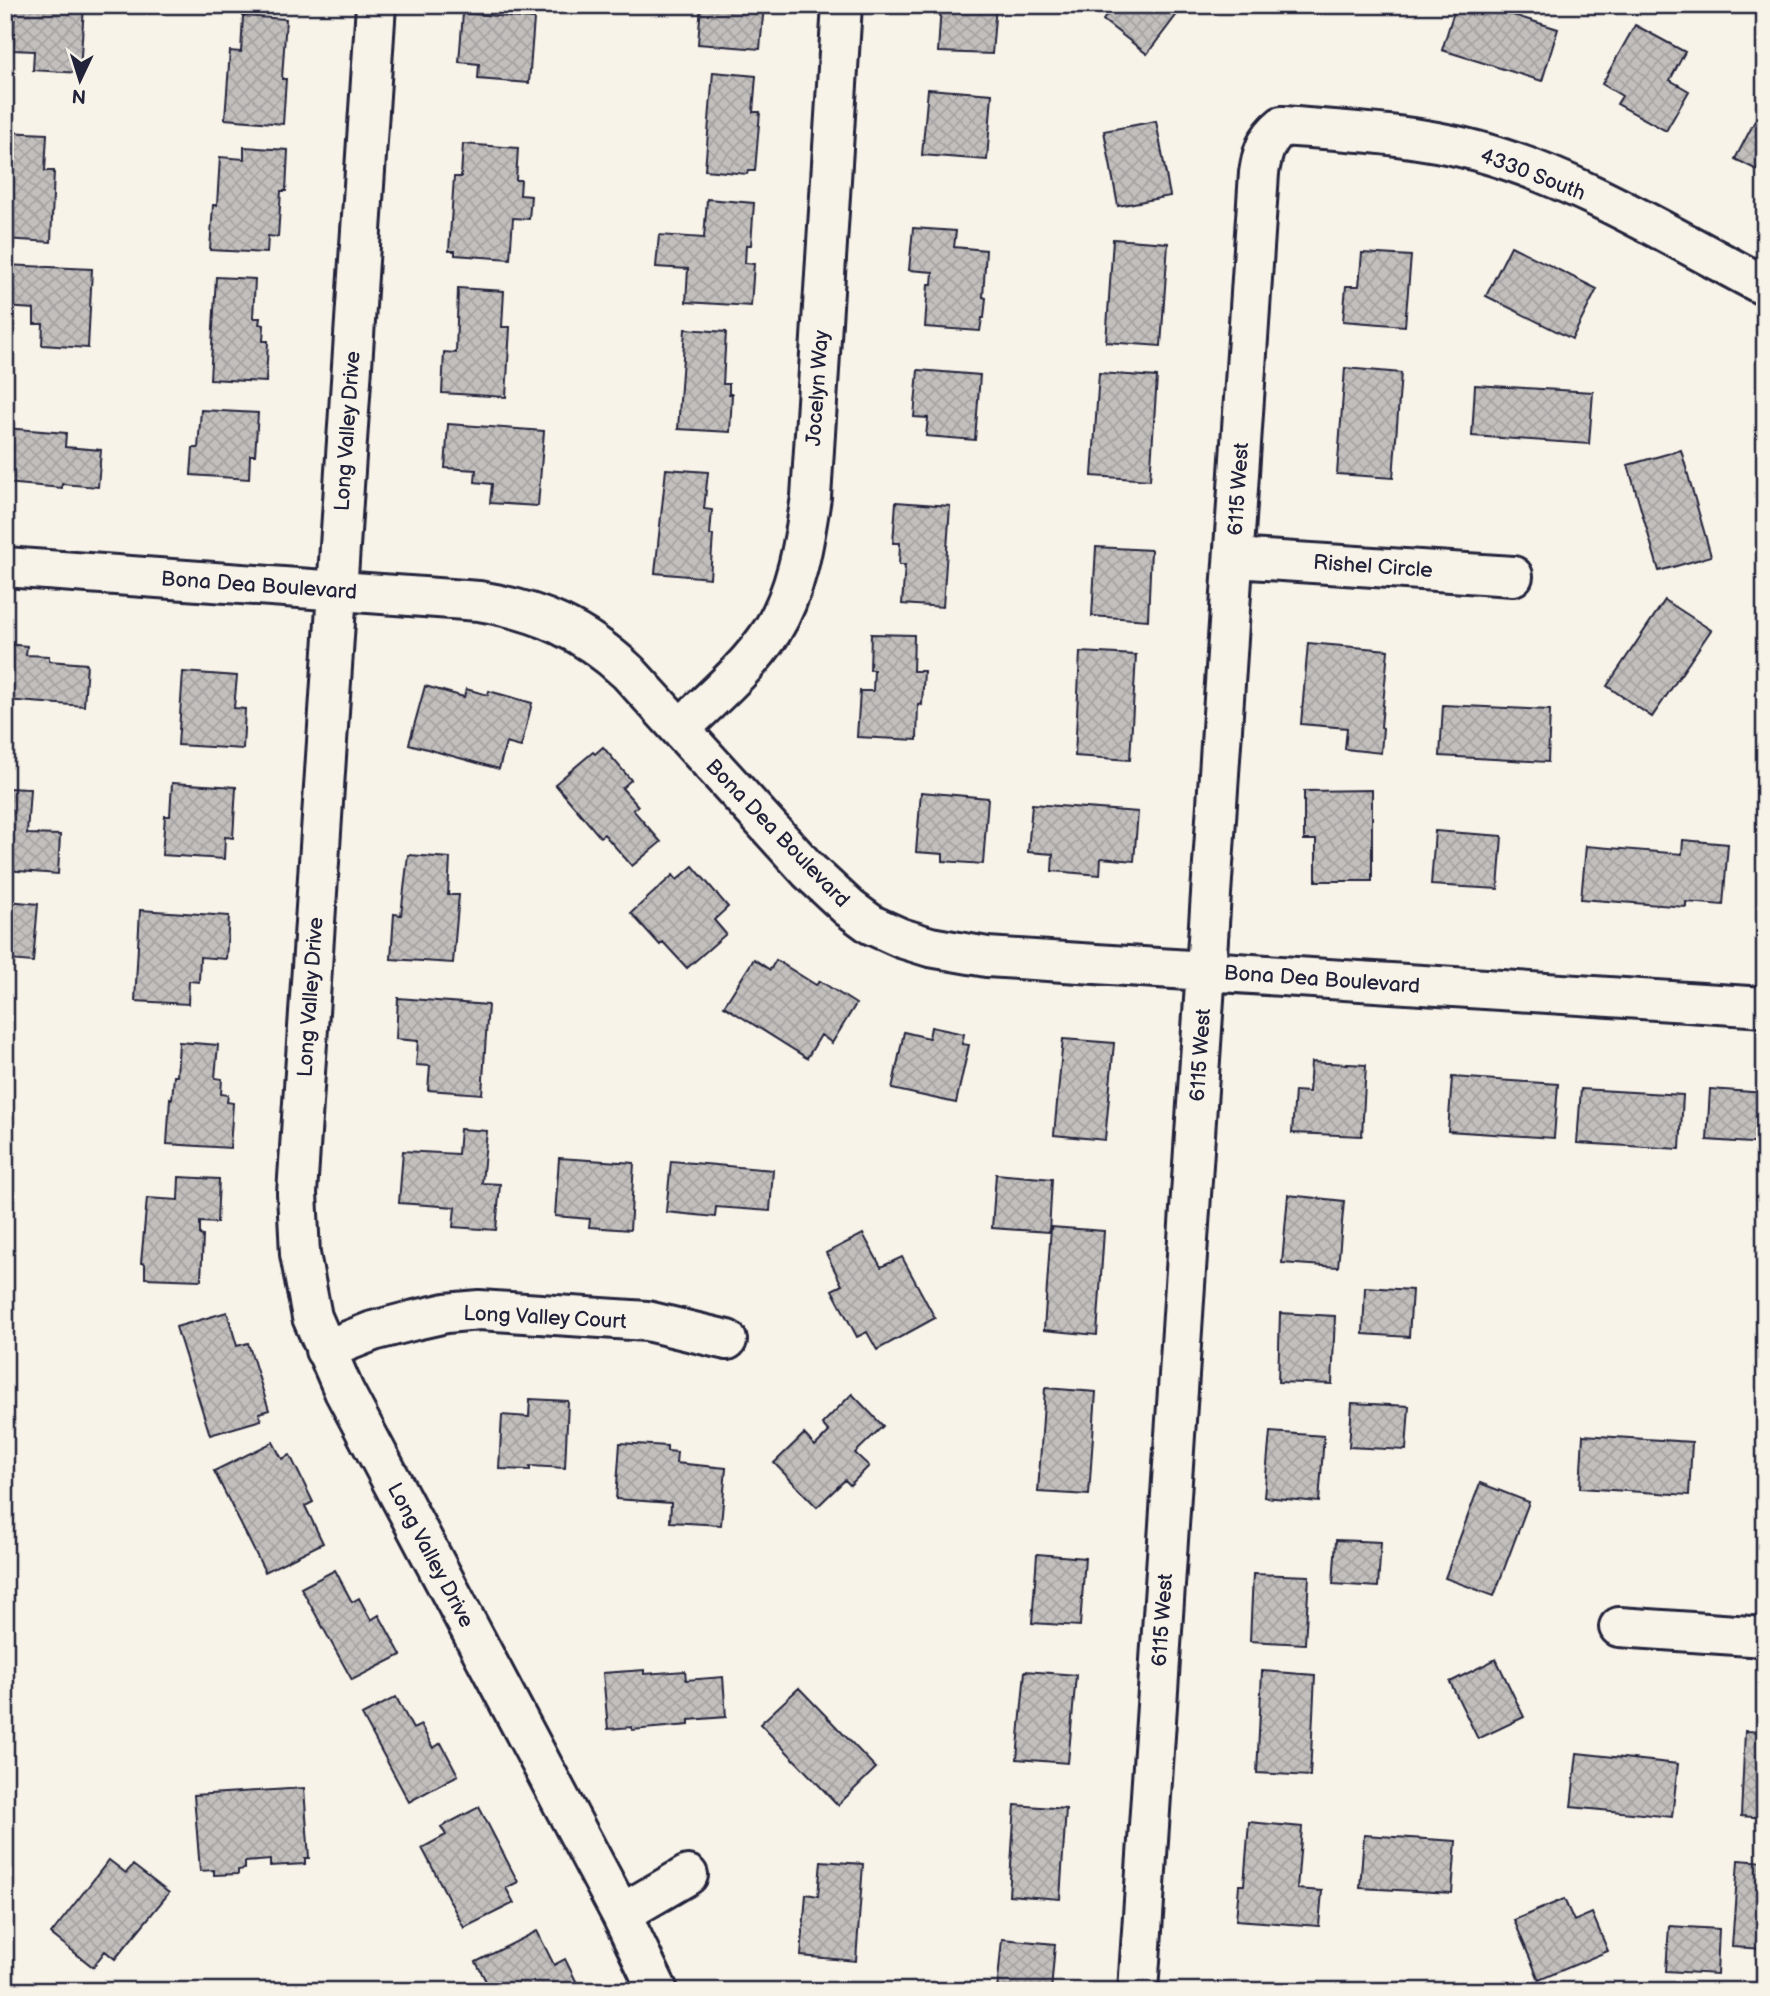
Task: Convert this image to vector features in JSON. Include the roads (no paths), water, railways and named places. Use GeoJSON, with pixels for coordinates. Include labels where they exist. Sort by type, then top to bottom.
{"type":"FeatureCollection","features":[{"type":"Feature","properties":{"kind":"street","name":"Long Valley Drive"},"geometry":{"type":"LineString","coordinates":[[376,5],[296,1193],[300,1254],[312,1317],[350,1403],[621,1914],[658,1991]]}},
{"type":"Feature","properties":{"kind":"street","name":"Jocelyn Way"},"geometry":{"type":"LineString","coordinates":[[680,729],[753,656],[773,630],[788,600],[799,568],[811,497],[842,5]]}},
{"type":"Feature","properties":{"kind":"street","name":"4330 South"},"geometry":{"type":"LineString","coordinates":[[1282,126],[1430,141],[1476,151],[1522,166],[1566,183],[1765,286]]}},
{"type":"Feature","properties":{"kind":"street","name":"6115 West"},"geometry":{"type":"LineString","coordinates":[[1138,1991],[1259,173],[1264,148],[1271,135],[1282,126]]}},
{"type":"Feature","properties":{"kind":"street","name":"Rishel Circle"},"geometry":{"type":"LineString","coordinates":[[1234,558],[1513,576]]}},
{"type":"Feature","properties":{"kind":"street","name":"Bona Dea Boulevard"},"geometry":{"type":"LineString","coordinates":[[5,567],[478,601],[506,606],[562,624],[606,652],[680,729],[808,871],[834,895],[872,925],[930,947],[987,957],[1765,1007]]}},
{"type":"Feature","properties":{"kind":"street","name":"Long Valley Court"},"geometry":{"type":"LineString","coordinates":[[325,1350],[373,1331],[415,1320],[446,1313],[479,1310],[647,1321],[727,1340]]}},
{"type":"Feature","properties":{"kind":"street"},"geometry":{"type":"LineString","coordinates":[[1619,1627],[1765,1637]]}},
{"type":"Feature","properties":{"kind":"street"},"geometry":{"type":"LineString","coordinates":[[621,1914],[688,1875]]}}]}
